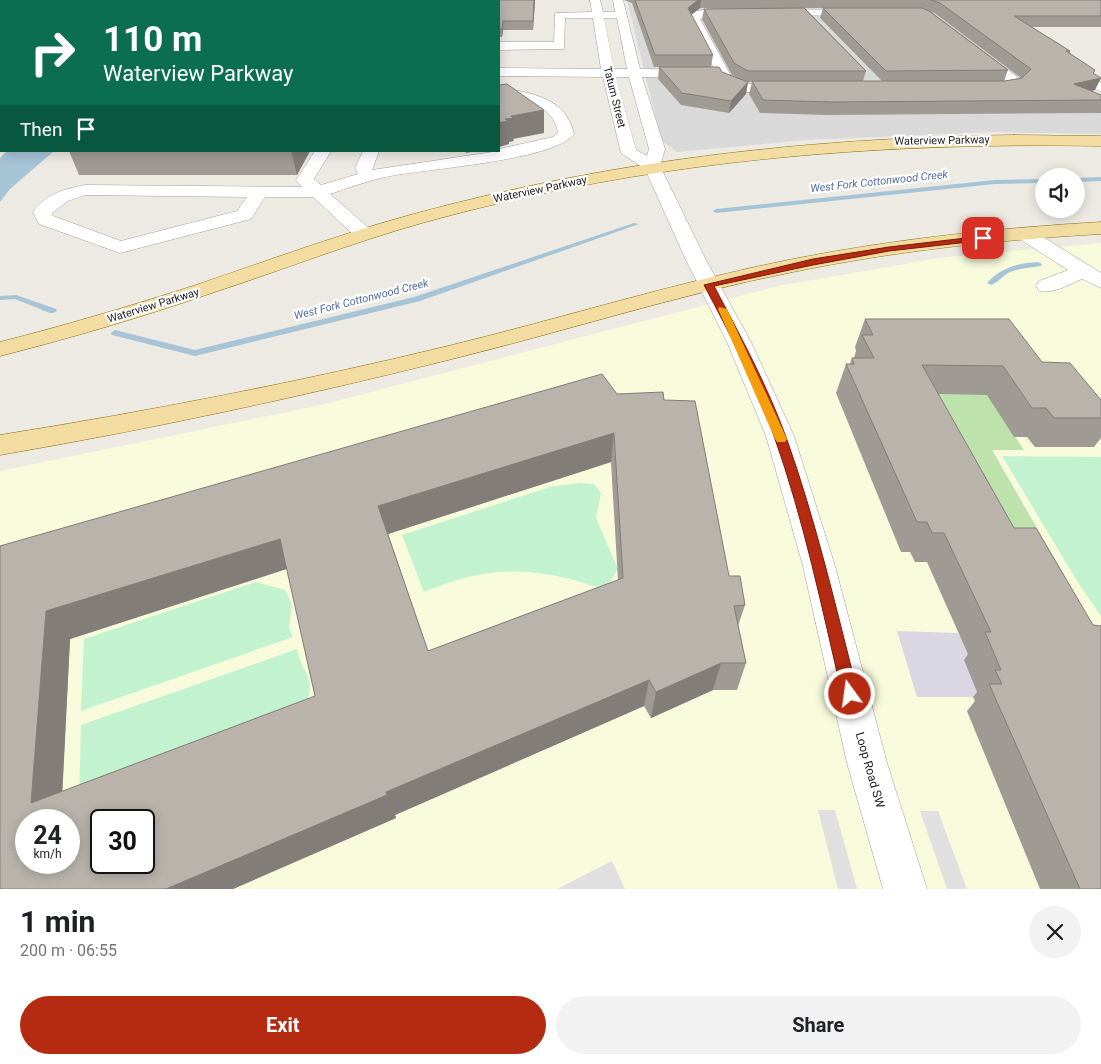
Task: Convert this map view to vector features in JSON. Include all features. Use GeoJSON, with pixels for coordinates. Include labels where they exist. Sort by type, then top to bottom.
{"type":"FeatureCollection","features":[{"type":"Feature","properties":{"kind":"main road","name":"Waterview Parkway"},"geometry":{"type":"LineString","coordinates":[[0,349],[152,306],[364,234],[503,196],[652,166],[765,152],[890,142],[989,139],[1101,141]]}},
{"type":"Feature","properties":{"kind":"main road"},"geometry":{"type":"LineString","coordinates":[[0,445],[153,418],[303,387],[451,352],[709,285],[813,262],[889,249],[1025,234],[1101,228]]}},
{"type":"Feature","properties":{"kind":"street","name":"Tatum Street"},"geometry":{"type":"LineString","coordinates":[[595,0],[607,68],[629,153],[652,166],[657,149],[642,108],[618,0]]}},
{"type":"Feature","properties":{"kind":"street"},"geometry":{"type":"LineString","coordinates":[[712,12],[806,12],[917,13],[931,17],[1017,82],[1015,85],[1000,88],[756,89],[738,87],[728,82],[694,18],[696,15],[712,12]]}},
{"type":"Feature","properties":{"kind":"street"},"geometry":{"type":"LineString","coordinates":[[806,12],[819,26]]}},
{"type":"Feature","properties":{"kind":"street"},"geometry":{"type":"LineString","coordinates":[[500,46],[560,46],[559,15],[621,15]]}},
{"type":"Feature","properties":{"kind":"street"},"geometry":{"type":"LineString","coordinates":[[500,64],[607,68],[720,69]]}},
{"type":"Feature","properties":{"kind":"street"},"geometry":{"type":"LineString","coordinates":[[500,72],[607,68]]}},
{"type":"Feature","properties":{"kind":"street"},"geometry":{"type":"LineString","coordinates":[[864,74],[878,88]]}},
{"type":"Feature","properties":{"kind":"street"},"geometry":{"type":"LineString","coordinates":[[259,192],[244,215],[120,247],[46,220],[42,212],[51,202],[66,194],[85,190],[318,192],[383,172],[453,163],[532,148],[559,140],[566,134],[562,119],[547,105],[532,98],[500,92]]}},
{"type":"Feature","properties":{"kind":"street"},"geometry":{"type":"LineString","coordinates":[[322,152],[305,180],[364,234]]}},
{"type":"Feature","properties":{"kind":"street"},"geometry":{"type":"LineString","coordinates":[[368,176],[363,168],[371,152]]}},
{"type":"Feature","properties":{"kind":"street"},"geometry":{"type":"LineString","coordinates":[[652,166],[709,285]]}},
{"type":"Feature","properties":{"kind":"street"},"geometry":{"type":"LineString","coordinates":[[1025,234],[1101,282]]}},
{"type":"Feature","properties":{"kind":"street"},"geometry":{"type":"LineString","coordinates":[[1047,286],[1083,271]]}},
{"type":"Feature","properties":{"kind":"street","name":"Loop Road SW"},"geometry":{"type":"LineString","coordinates":[[709,285],[739,342],[780,436],[819,566],[866,763],[905,889]]}},
{"type":"Feature","properties":{"kind":"shaded area"},"geometry":{"type":"Polygon","coordinates":[[[627,0],[967,0],[1101,98],[1101,134],[995,132],[806,140],[677,152],[661,140],[627,0]]]}},
{"type":"Feature","properties":{"kind":"shaded area"},"geometry":{"type":"Polygon","coordinates":[[[1101,243],[1101,889],[0,889],[0,471],[321,405],[778,286],[939,258],[1101,243]]]}},
{"type":"Feature","properties":{"kind":"shaded area"},"geometry":{"type":"Polygon","coordinates":[[[1002,456],[1101,457],[1101,616],[1079,584],[1002,456]]]}},
{"type":"Feature","properties":{"kind":"shaded area"},"geometry":{"type":"Polygon","coordinates":[[[579,483],[594,484],[601,493],[596,518],[618,569],[605,590],[558,576],[514,572],[471,576],[424,592],[402,535],[550,487],[579,483]]]}},
{"type":"Feature","properties":{"kind":"shaded area"},"geometry":{"type":"Polygon","coordinates":[[[256,582],[285,590],[292,604],[289,628],[293,637],[81,711],[84,639],[256,582]]]}},
{"type":"Feature","properties":{"kind":"shaded area"},"geometry":{"type":"Polygon","coordinates":[[[897,631],[958,633],[960,636],[969,636],[980,697],[917,697],[897,631]]]}},
{"type":"Feature","properties":{"kind":"shaded area"},"geometry":{"type":"Polygon","coordinates":[[[297,649],[309,680],[310,686],[307,702],[79,801],[81,725],[297,649]]]}},
{"type":"Feature","properties":{"kind":"shaded area"},"geometry":{"type":"Polygon","coordinates":[[[818,810],[835,810],[857,889],[838,889],[818,810]]]}},
{"type":"Feature","properties":{"kind":"shaded area"},"geometry":{"type":"Polygon","coordinates":[[[920,811],[938,811],[967,889],[947,889],[920,811]]]}},
{"type":"Feature","properties":{"kind":"shaded area"},"geometry":{"type":"Polygon","coordinates":[[[612,861],[625,889],[557,889],[612,861]]]}},
{"type":"Feature","properties":{"kind":"green space"},"geometry":{"type":"Polygon","coordinates":[[[985,391],[1024,450],[992,450],[1082,606],[1067,600],[909,394],[985,391]]]}},
{"type":"Feature","properties":{"kind":"water"},"geometry":{"type":"Polygon","coordinates":[[[6,152],[53,152],[10,189],[0,202],[0,158],[6,152]]]}},
{"type":"Feature","properties":{"kind":"building"},"geometry":{"type":"Polygon","coordinates":[[[500,0],[534,0],[533,21],[503,21],[502,29],[500,29],[500,0]]]}},
{"type":"Feature","properties":{"kind":"building"},"geometry":{"type":"Polygon","coordinates":[[[635,0],[698,0],[688,8],[713,55],[655,55],[635,0]]]}},
{"type":"Feature","properties":{"kind":"building"},"geometry":{"type":"Polygon","coordinates":[[[931,0],[1101,0],[1101,16],[1014,16],[1070,51],[1066,51],[1095,70],[1093,73],[1101,78],[1074,84],[1101,95],[1101,100],[832,102],[763,100],[752,81],[1005,81],[1022,78],[1031,69],[940,3],[931,0]]]}},
{"type":"Feature","properties":{"kind":"building"},"geometry":{"type":"Polygon","coordinates":[[[804,8],[866,71],[748,71],[734,63],[704,9],[804,8]]]}},
{"type":"Feature","properties":{"kind":"building"},"geometry":{"type":"Polygon","coordinates":[[[823,8],[922,8],[929,11],[1008,70],[886,71],[823,8]]]}},
{"type":"Feature","properties":{"kind":"building"},"geometry":{"type":"Polygon","coordinates":[[[659,67],[719,67],[722,72],[748,82],[731,101],[682,93],[659,67]]]}},
{"type":"Feature","properties":{"kind":"building"},"geometry":{"type":"Polygon","coordinates":[[[507,84],[544,110],[511,116],[513,118],[505,119],[508,121],[500,123],[500,85],[507,84]]]}},
{"type":"Feature","properties":{"kind":"building"},"geometry":{"type":"Polygon","coordinates":[[[865,319],[1009,319],[1042,362],[1070,363],[1101,400],[1101,418],[1054,418],[1046,408],[1032,408],[1003,366],[922,365],[1014,528],[1036,528],[1093,625],[1101,626],[1101,889],[1080,889],[989,684],[1002,684],[995,670],[1001,670],[985,632],[991,632],[944,533],[932,533],[927,522],[917,522],[846,364],[854,364],[852,358],[874,358],[862,335],[873,335],[865,319]]]}},
{"type":"Feature","properties":{"kind":"building"},"geometry":{"type":"Polygon","coordinates":[[[602,374],[617,394],[663,392],[664,400],[695,401],[729,576],[740,576],[745,605],[734,606],[746,663],[721,663],[656,692],[649,680],[386,792],[387,795],[166,889],[0,889],[0,546],[602,374]],[[614,433],[378,506],[428,651],[623,578],[614,433]],[[280,539],[46,611],[31,803],[315,696],[280,539]]]}},
{"type":"Feature","properties":{"kind":"waterway","name":"West Fork Cottonwood Creek"},"geometry":{"type":"LineString","coordinates":[[1085,180],[1101,179]]}},
{"type":"Feature","properties":{"kind":"waterway","name":"West Fork Cottonwood Creek"},"geometry":{"type":"LineString","coordinates":[[716,211],[995,182],[1035,181]]}},
{"type":"Feature","properties":{"kind":"waterway","name":"West Fork Cottonwood Creek"},"geometry":{"type":"LineString","coordinates":[[115,333],[195,353],[417,299],[636,224]]}},
{"type":"Feature","properties":{"kind":"waterway"},"geometry":{"type":"LineString","coordinates":[[991,283],[1001,274],[1012,269],[1024,265],[1038,264]]}},
{"type":"Feature","properties":{"kind":"waterway","name":"West Fork Cottonwood Creek"},"geometry":{"type":"LineString","coordinates":[[0,298],[16,297],[53,311]]}},
{"type":"Feature","properties":{"kind":"slow traffic"},"geometry":{"type":"LineString","coordinates":[[722,309],[739,342],[781,439]]}},
{"type":"Feature","properties":{"kind":"route"},"geometry":{"type":"LineString","coordinates":[[850,694],[819,566],[780,436],[739,342],[709,285],[813,262],[889,249],[983,238]]}}]}
